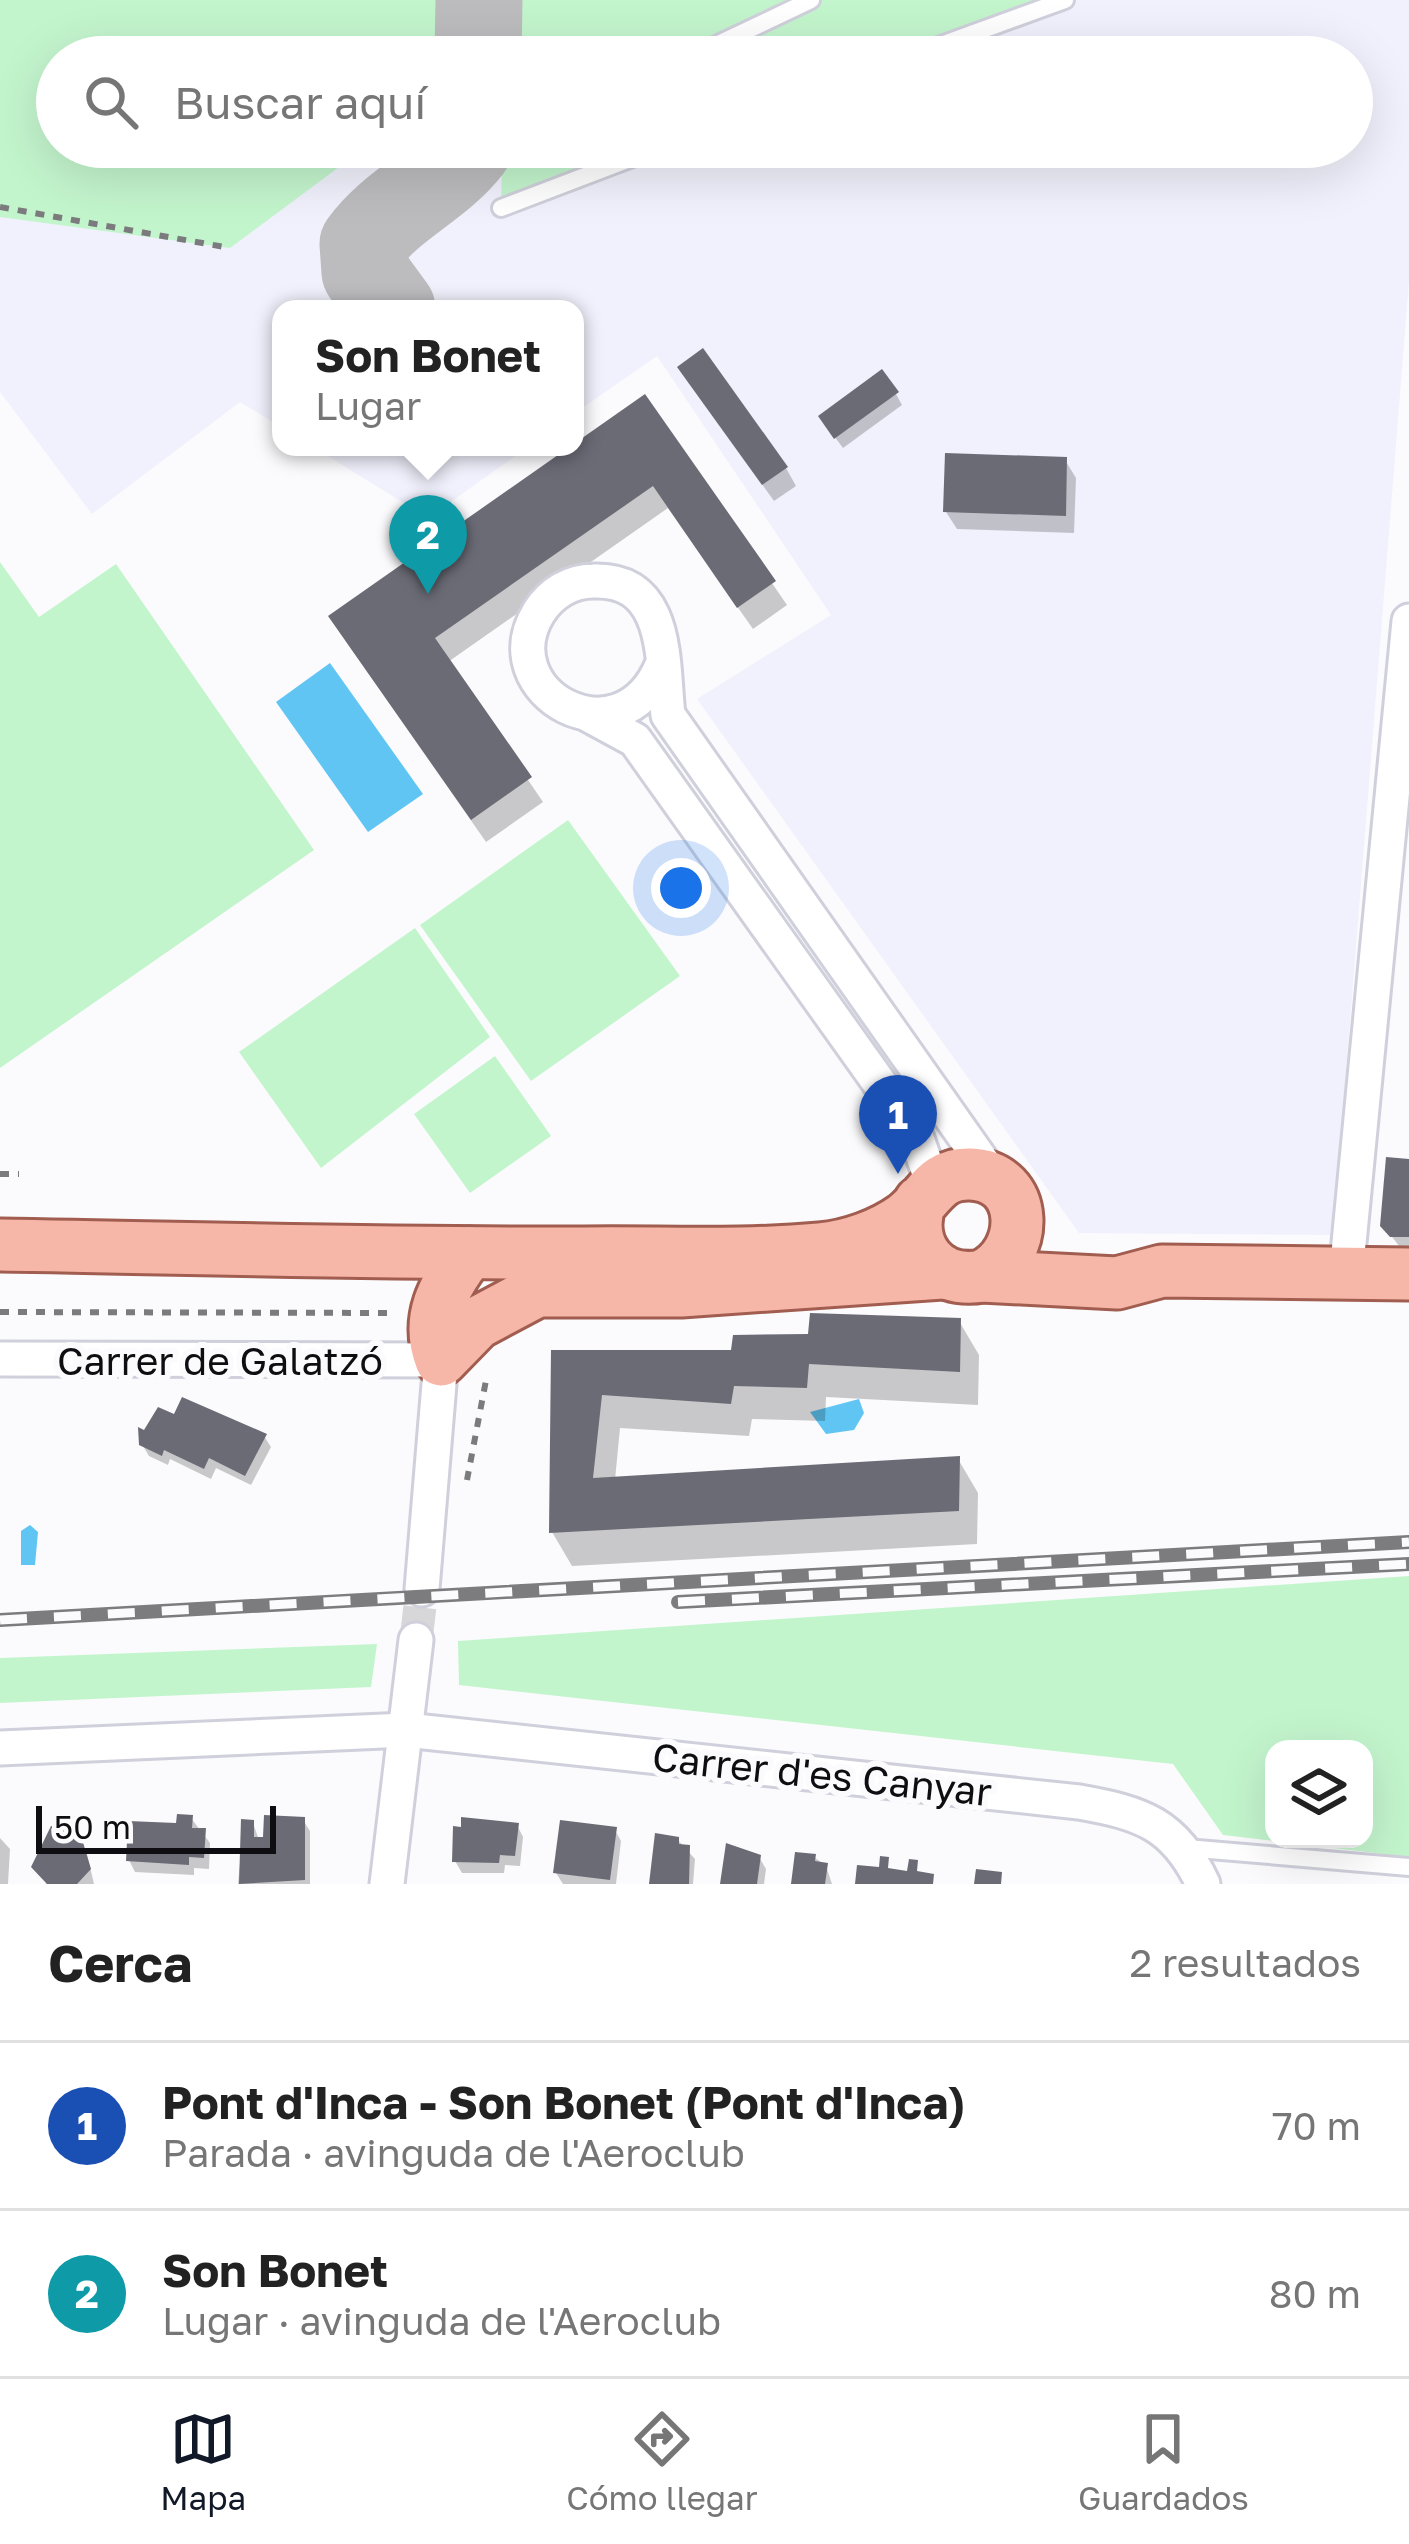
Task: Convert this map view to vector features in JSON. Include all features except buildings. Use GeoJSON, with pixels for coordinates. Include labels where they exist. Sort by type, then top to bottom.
{"type":"FeatureCollection","features":[{"type":"Feature","properties":{"kind":"main road"},"geometry":{"type":"LineString","coordinates":[[825,1249],[858,1242],[907,1216],[944,1179],[969,1174],[1008,1199],[1057,1241],[1162,1271],[1409,1274]]}},
{"type":"Feature","properties":{"kind":"main road"},"geometry":{"type":"LineString","coordinates":[[924,1196],[916,1238],[951,1270]]}},
{"type":"Feature","properties":{"kind":"main road"},"geometry":{"type":"LineString","coordinates":[[447,1349],[488,1315],[537,1292],[681,1291],[951,1270],[1012,1252],[1008,1199]]}},
{"type":"Feature","properties":{"kind":"main road"},"geometry":{"type":"LineString","coordinates":[[0,1245],[469,1253],[825,1249],[951,1270],[1117,1283],[1162,1271]]}},
{"type":"Feature","properties":{"kind":"main road"},"geometry":{"type":"LineString","coordinates":[[364,1250],[409,1292],[447,1349]]}},
{"type":"Feature","properties":{"kind":"main road"},"geometry":{"type":"LineString","coordinates":[[447,1349],[438,1302],[469,1253]]}},
{"type":"Feature","properties":{"kind":"street"},"geometry":{"type":"LineString","coordinates":[[924,1196],[920,1140],[635,740],[554,700],[532,669],[528,650],[538,613],[566,587],[604,580],[639,595],[661,627],[668,715],[1008,1199]]}},
{"type":"Feature","properties":{"kind":"street"},"geometry":{"type":"LineString","coordinates":[[1346,1274],[1401,826],[1409,621]]}},
{"type":"Feature","properties":{"kind":"street"},"geometry":{"type":"LineString","coordinates":[[589,715],[608,714],[643,698],[662,665]]}},
{"type":"Feature","properties":{"kind":"street"},"geometry":{"type":"LineString","coordinates":[[422,1589],[447,1349]]}},
{"type":"Feature","properties":{"kind":"street","name":"Carrer de Galatzó"},"geometry":{"type":"LineString","coordinates":[[0,1359],[447,1349]]}},
{"type":"Feature","properties":{"kind":"street"},"geometry":{"type":"LineString","coordinates":[[387,1884],[416,1640]]}},
{"type":"Feature","properties":{"kind":"street","name":"Carrer d'es Canyar"},"geometry":{"type":"LineString","coordinates":[[0,1748],[406,1730],[1079,1802],[1127,1810],[1186,1848]]}},
{"type":"Feature","properties":{"kind":"street"},"geometry":{"type":"LineString","coordinates":[[1186,1848],[1204,1884]]}},
{"type":"Feature","properties":{"kind":"lane"},"geometry":{"type":"LineString","coordinates":[[735,36],[811,0]]}},
{"type":"Feature","properties":{"kind":"lane"},"geometry":{"type":"LineString","coordinates":[[966,36],[1065,0]]}},
{"type":"Feature","properties":{"kind":"lane"},"geometry":{"type":"LineString","coordinates":[[501,208],[606,168]]}},
{"type":"Feature","properties":{"kind":"lane"},"geometry":{"type":"LineString","coordinates":[[1186,1848],[1409,1868]]}},
{"type":"Feature","properties":{"kind":"path"},"geometry":{"type":"LineString","coordinates":[[0,207],[230,248]]}},
{"type":"Feature","properties":{"kind":"path"},"geometry":{"type":"LineString","coordinates":[[0,1174],[19,1174]]}},
{"type":"Feature","properties":{"kind":"path"},"geometry":{"type":"LineString","coordinates":[[0,1312],[391,1311],[447,1349],[466,1486]]}},
{"type":"Feature","properties":{"kind":"shaded area"},"geometry":{"type":"Polygon","coordinates":[[[0,0],[1409,0],[1409,281],[1333,1235],[1079,1233],[697,699],[831,615],[657,356],[584,407],[584,300],[272,300],[272,422],[240,402],[92,514],[0,392],[0,0]]]}},
{"type":"Feature","properties":{"kind":"shaded area"},"geometry":{"type":"Polygon","coordinates":[[[328,456],[515,456],[428,518],[328,456]]]}},
{"type":"Feature","properties":{"kind":"green space"},"geometry":{"type":"Polygon","coordinates":[[[0,0],[452,0],[451,36],[36,36],[36,168],[338,168],[230,248],[0,217],[0,0]]]}},
{"type":"Feature","properties":{"kind":"green space"},"geometry":{"type":"Polygon","coordinates":[[[505,0],[1068,0],[970,36],[504,36],[505,0]]]}},
{"type":"Feature","properties":{"kind":"green space"},"geometry":{"type":"Polygon","coordinates":[[[502,168],[611,168],[501,208],[502,168]]]}},
{"type":"Feature","properties":{"kind":"green space"},"geometry":{"type":"Polygon","coordinates":[[[0,562],[39,617],[116,564],[314,850],[0,1068],[0,562]]]}},
{"type":"Feature","properties":{"kind":"green space"},"geometry":{"type":"Polygon","coordinates":[[[568,820],[680,976],[531,1081],[420,925],[568,820]]]}},
{"type":"Feature","properties":{"kind":"green space"},"geometry":{"type":"Polygon","coordinates":[[[415,928],[490,1037],[321,1168],[239,1052],[415,928]]]}},
{"type":"Feature","properties":{"kind":"green space"},"geometry":{"type":"Polygon","coordinates":[[[495,1056],[551,1136],[470,1193],[414,1114],[495,1056]]]}},
{"type":"Feature","properties":{"kind":"green space"},"geometry":{"type":"Polygon","coordinates":[[[1409,1576],[1409,1857],[1333,1848],[1373,1848],[1373,1740],[1265,1740],[1265,1840],[1223,1835],[1173,1764],[459,1685],[458,1641],[1409,1576]]]}},
{"type":"Feature","properties":{"kind":"green space"},"geometry":{"type":"Polygon","coordinates":[[[377,1644],[371,1687],[0,1703],[0,1658],[377,1644]]]}},
{"type":"Feature","properties":{"kind":"water"},"geometry":{"type":"Polygon","coordinates":[[[330,663],[423,794],[368,832],[276,702],[330,663]]]}},
{"type":"Feature","properties":{"kind":"water"},"geometry":{"type":"Polygon","coordinates":[[[859,1399],[864,1413],[854,1430],[826,1434],[810,1412],[859,1399]]]}},
{"type":"Feature","properties":{"kind":"water"},"geometry":{"type":"Polygon","coordinates":[[[30,1525],[38,1532],[35,1565],[21,1565],[21,1531],[30,1525]]]}},
{"type":"Feature","properties":{"kind":"taxiway"},"geometry":{"type":"LineString","coordinates":[[478,36],[479,0]]}},
{"type":"Feature","properties":{"kind":"taxiway"},"geometry":{"type":"LineString","coordinates":[[385,300],[365,272],[363,244],[388,217],[449,168]]}},
{"type":"Feature","properties":{"kind":"tunnel"},"geometry":{"type":"LineString","coordinates":[[416,1640],[422,1589]]}},
{"type":"Feature","properties":{"kind":"railway"},"geometry":{"type":"LineString","coordinates":[[0,1620],[1409,1542]]}},
{"type":"Feature","properties":{"kind":"railway"},"geometry":{"type":"LineString","coordinates":[[678,1602],[1409,1564]]}},
{"type":"Feature","properties":{"kind":"place","name":"Son Bonet"},"geometry":{"type":"Point","coordinates":[428,594]}},
{"type":"Feature","properties":{"kind":"place","name":"Pont d'Inca - Son Bonet (Pont d'Inca)"},"geometry":{"type":"Point","coordinates":[898,1174]}}]}
